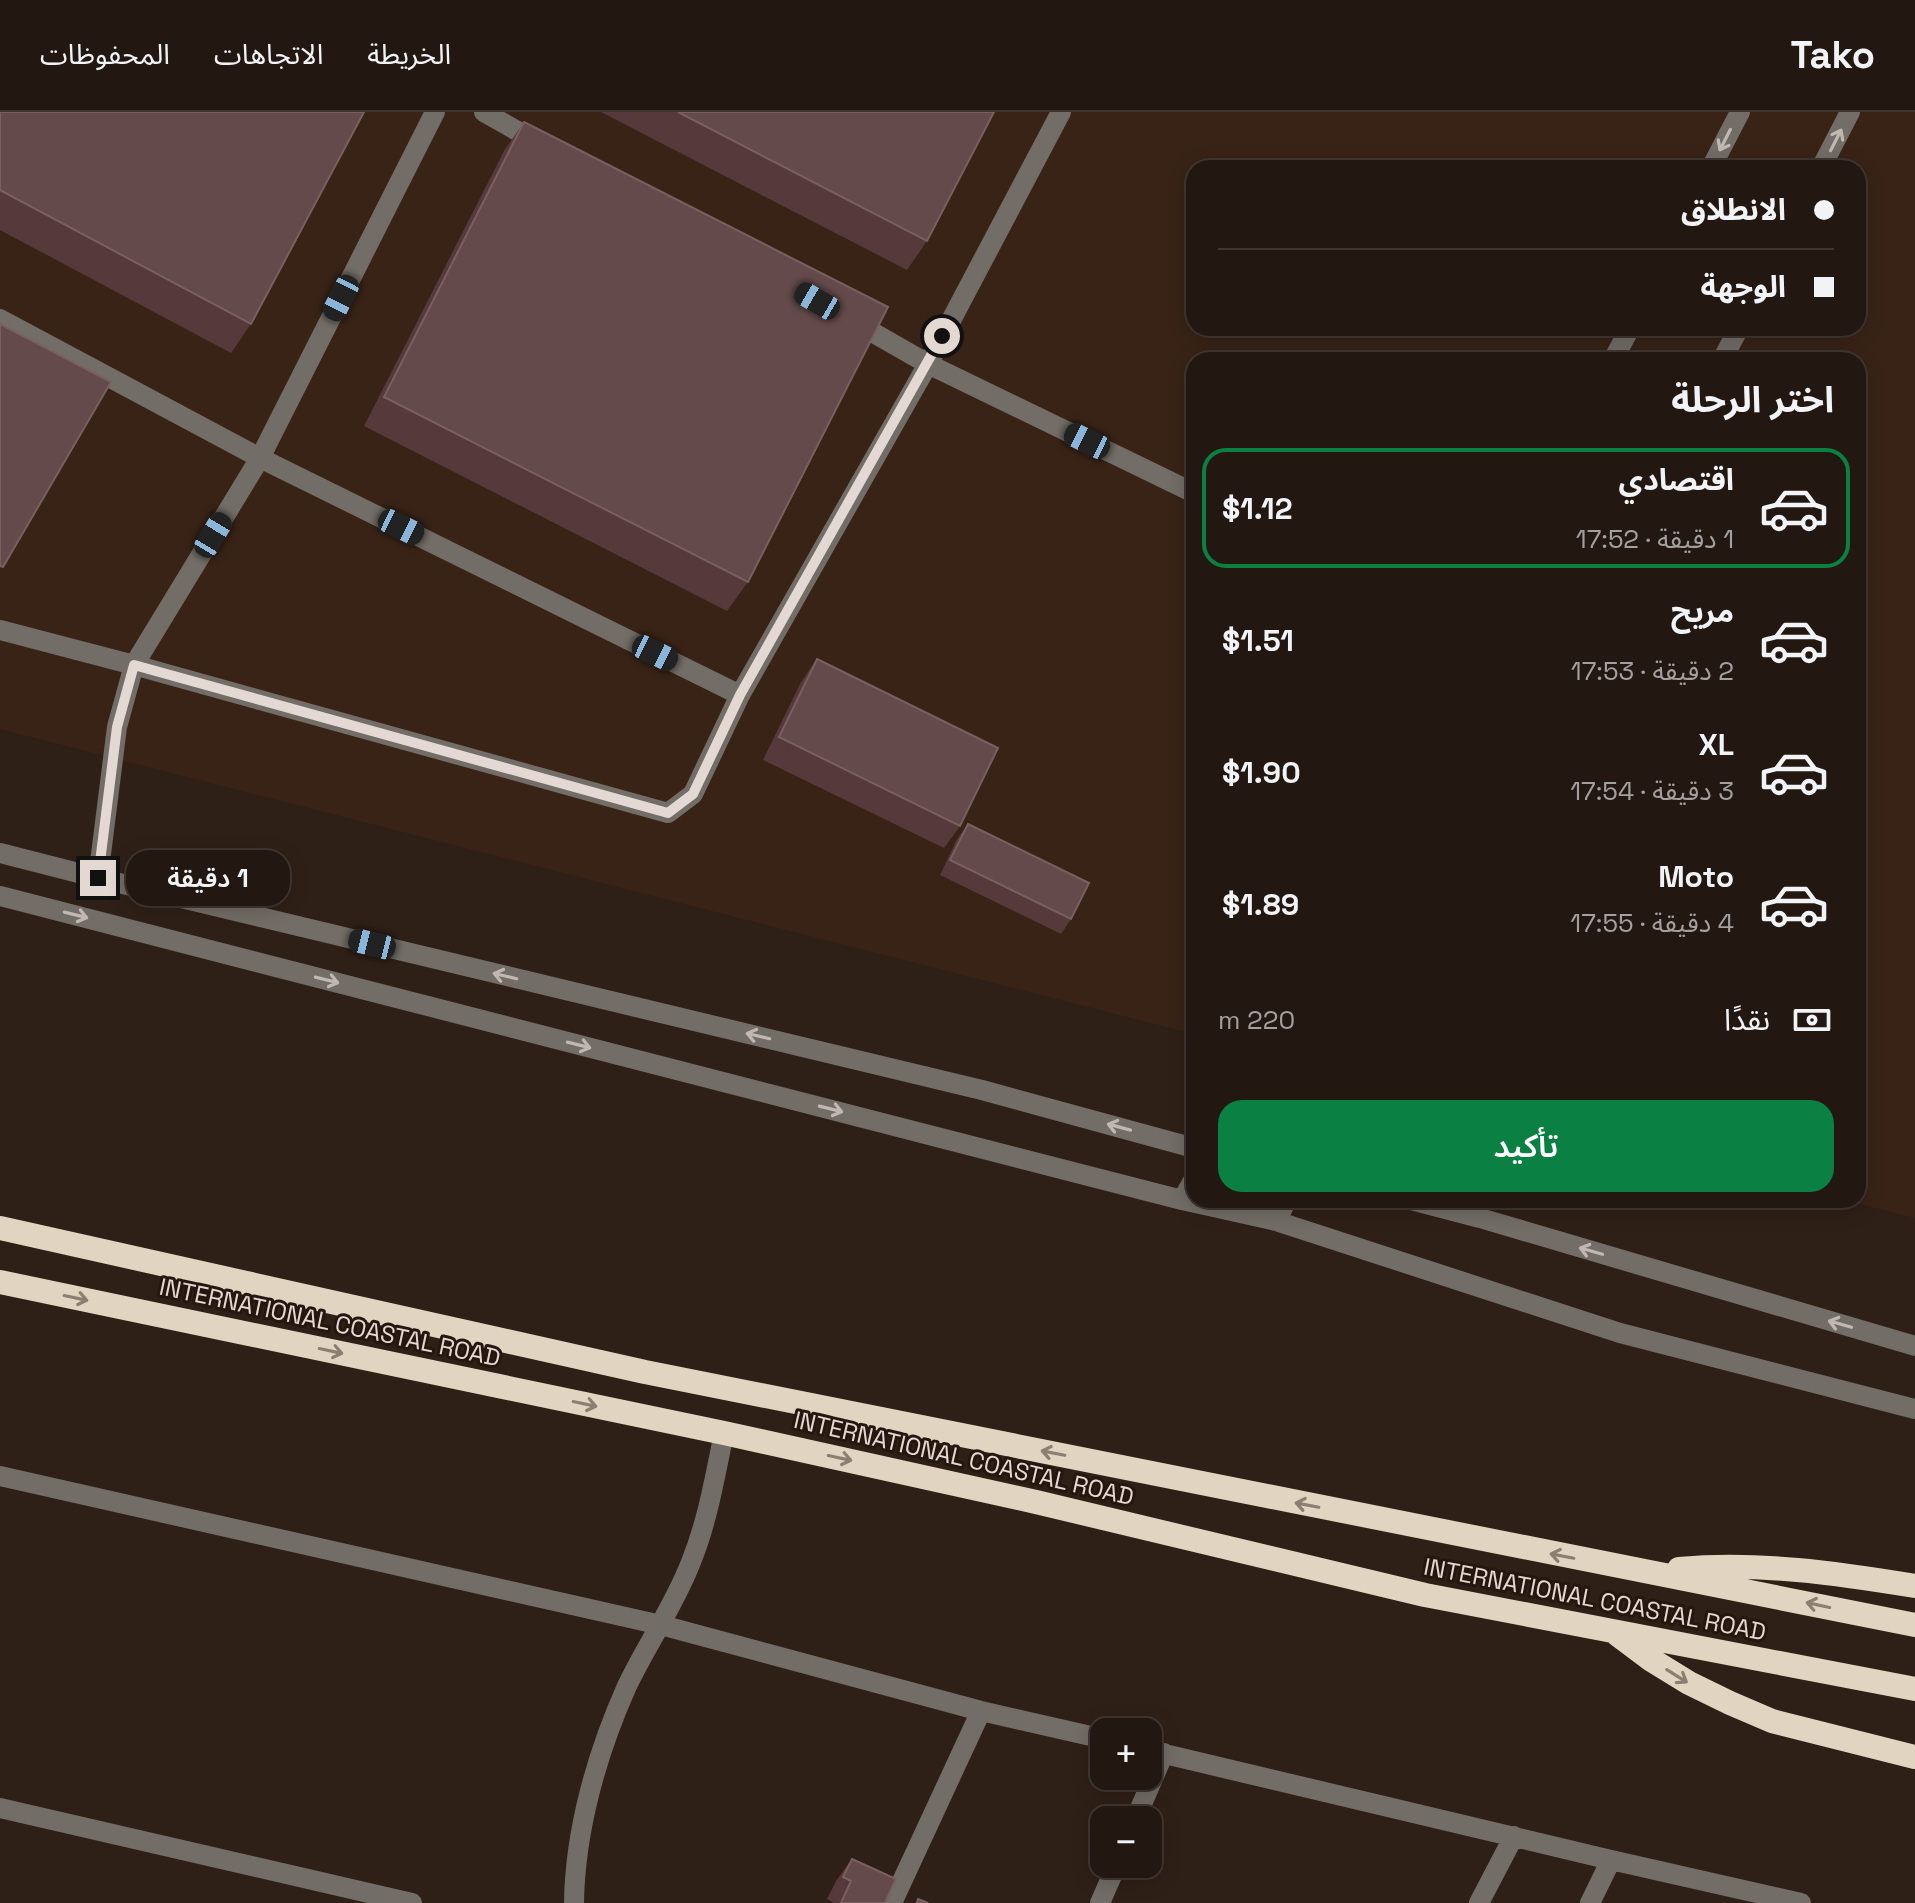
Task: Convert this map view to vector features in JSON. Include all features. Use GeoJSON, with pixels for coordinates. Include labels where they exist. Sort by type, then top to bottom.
{"type":"FeatureCollection","features":[{"type":"Feature","properties":{"kind":"highway","name":"INTERNATIONAL COASTAL ROAD"},"geometry":{"type":"LineString","coordinates":[[0,1228],[645,1372],[1904,1623]]}},
{"type":"Feature","properties":{"kind":"highway","name":"INTERNATIONAL COASTAL ROAD"},"geometry":{"type":"LineString","coordinates":[[0,1282],[724,1433],[1036,1502],[1425,1595],[1915,1689]]}},
{"type":"Feature","properties":{"kind":"highway"},"geometry":{"type":"LineString","coordinates":[[1643,1572],[1748,1566],[1800,1569],[1915,1586]]}},
{"type":"Feature","properties":{"kind":"highway"},"geometry":{"type":"LineString","coordinates":[[1613,1631],[1689,1683],[1772,1721],[1915,1757]]}},
{"type":"Feature","properties":{"kind":"street"},"geometry":{"type":"LineString","coordinates":[[98,878],[117,727],[134,665],[260,458],[435,112]]}},
{"type":"Feature","properties":{"kind":"street"},"geometry":{"type":"LineString","coordinates":[[484,112],[553,151]]}},
{"type":"Feature","properties":{"kind":"street"},"geometry":{"type":"LineString","coordinates":[[0,630],[668,813],[693,794],[740,695],[928,364],[1061,112]]}},
{"type":"Feature","properties":{"kind":"street"},"geometry":{"type":"LineString","coordinates":[[1715,160],[1740,112]]}},
{"type":"Feature","properties":{"kind":"street"},"geometry":{"type":"LineString","coordinates":[[1825,160],[1850,112]]}},
{"type":"Feature","properties":{"kind":"street"},"geometry":{"type":"LineString","coordinates":[[831,309],[928,364],[1186,489]]}},
{"type":"Feature","properties":{"kind":"street"},"geometry":{"type":"LineString","coordinates":[[0,319],[260,458],[740,695]]}},
{"type":"Feature","properties":{"kind":"street"},"geometry":{"type":"LineString","coordinates":[[0,853],[982,1090],[1186,1146]]}},
{"type":"Feature","properties":{"kind":"street"},"geometry":{"type":"LineString","coordinates":[[0,896],[1186,1201]]}},
{"type":"Feature","properties":{"kind":"street"},"geometry":{"type":"LineString","coordinates":[[1182,1200],[1186,1193]]}},
{"type":"Feature","properties":{"kind":"street"},"geometry":{"type":"LineString","coordinates":[[1218,1208],[1276,1221],[1620,1333],[1915,1409]]}},
{"type":"Feature","properties":{"kind":"street"},"geometry":{"type":"LineString","coordinates":[[1276,1221],[1283,1208]]}},
{"type":"Feature","properties":{"kind":"street"},"geometry":{"type":"LineString","coordinates":[[1440,1208],[1915,1346]]}},
{"type":"Feature","properties":{"kind":"street"},"geometry":{"type":"LineString","coordinates":[[574,1903],[574,1883],[585,1816],[602,1749],[628,1685],[686,1574],[703,1531],[724,1433]]}},
{"type":"Feature","properties":{"kind":"street"},"geometry":{"type":"LineString","coordinates":[[0,1476],[661,1625],[981,1711],[1090,1736]]}},
{"type":"Feature","properties":{"kind":"street"},"geometry":{"type":"LineString","coordinates":[[892,1903],[981,1711]]}},
{"type":"Feature","properties":{"kind":"street"},"geometry":{"type":"LineString","coordinates":[[1162,1753],[1801,1903]]}},
{"type":"Feature","properties":{"kind":"street"},"geometry":{"type":"LineString","coordinates":[[0,1808],[412,1903]]}},
{"type":"Feature","properties":{"kind":"street"},"geometry":{"type":"LineString","coordinates":[[1479,1903],[1514,1836]]}},
{"type":"Feature","properties":{"kind":"street"},"geometry":{"type":"LineString","coordinates":[[1590,1903],[1611,1860]]}},
{"type":"Feature","properties":{"kind":"street"},"geometry":{"type":"LineString","coordinates":[[1100,1903],[1111,1878]]}},
{"type":"Feature","properties":{"kind":"shaded area"},"geometry":{"type":"Polygon","coordinates":[[[0,112],[1915,112],[1915,1218],[1866,1206],[1866,352],[1186,352],[1186,1032],[0,729],[0,112]]]}},
{"type":"Feature","properties":{"kind":"building"},"geometry":{"type":"Polygon","coordinates":[[[0,112],[364,112],[251,324],[0,190],[0,112]]]}},
{"type":"Feature","properties":{"kind":"building"},"geometry":{"type":"Polygon","coordinates":[[[678,112],[994,112],[927,241],[678,112]]]}},
{"type":"Feature","properties":{"kind":"building"},"geometry":{"type":"Polygon","coordinates":[[[524,122],[888,307],[748,582],[384,397],[524,122]]]}},
{"type":"Feature","properties":{"kind":"building"},"geometry":{"type":"Polygon","coordinates":[[[0,324],[111,382],[3,567],[0,566],[0,324]]]}},
{"type":"Feature","properties":{"kind":"building"},"geometry":{"type":"Polygon","coordinates":[[[817,659],[998,748],[960,826],[779,737],[817,659]]]}},
{"type":"Feature","properties":{"kind":"building"},"geometry":{"type":"Polygon","coordinates":[[[968,824],[1089,883],[1071,919],[950,860],[968,824]]]}},
{"type":"Feature","properties":{"kind":"building"},"geometry":{"type":"Polygon","coordinates":[[[852,1859],[896,1879],[885,1903],[841,1903],[851,1881],[843,1877],[852,1859]]]}},
{"type":"Feature","properties":{"kind":"route"},"geometry":{"type":"LineString","coordinates":[[98,878],[117,727],[134,665],[668,813],[693,794],[740,695],[942,336]]}}]}
